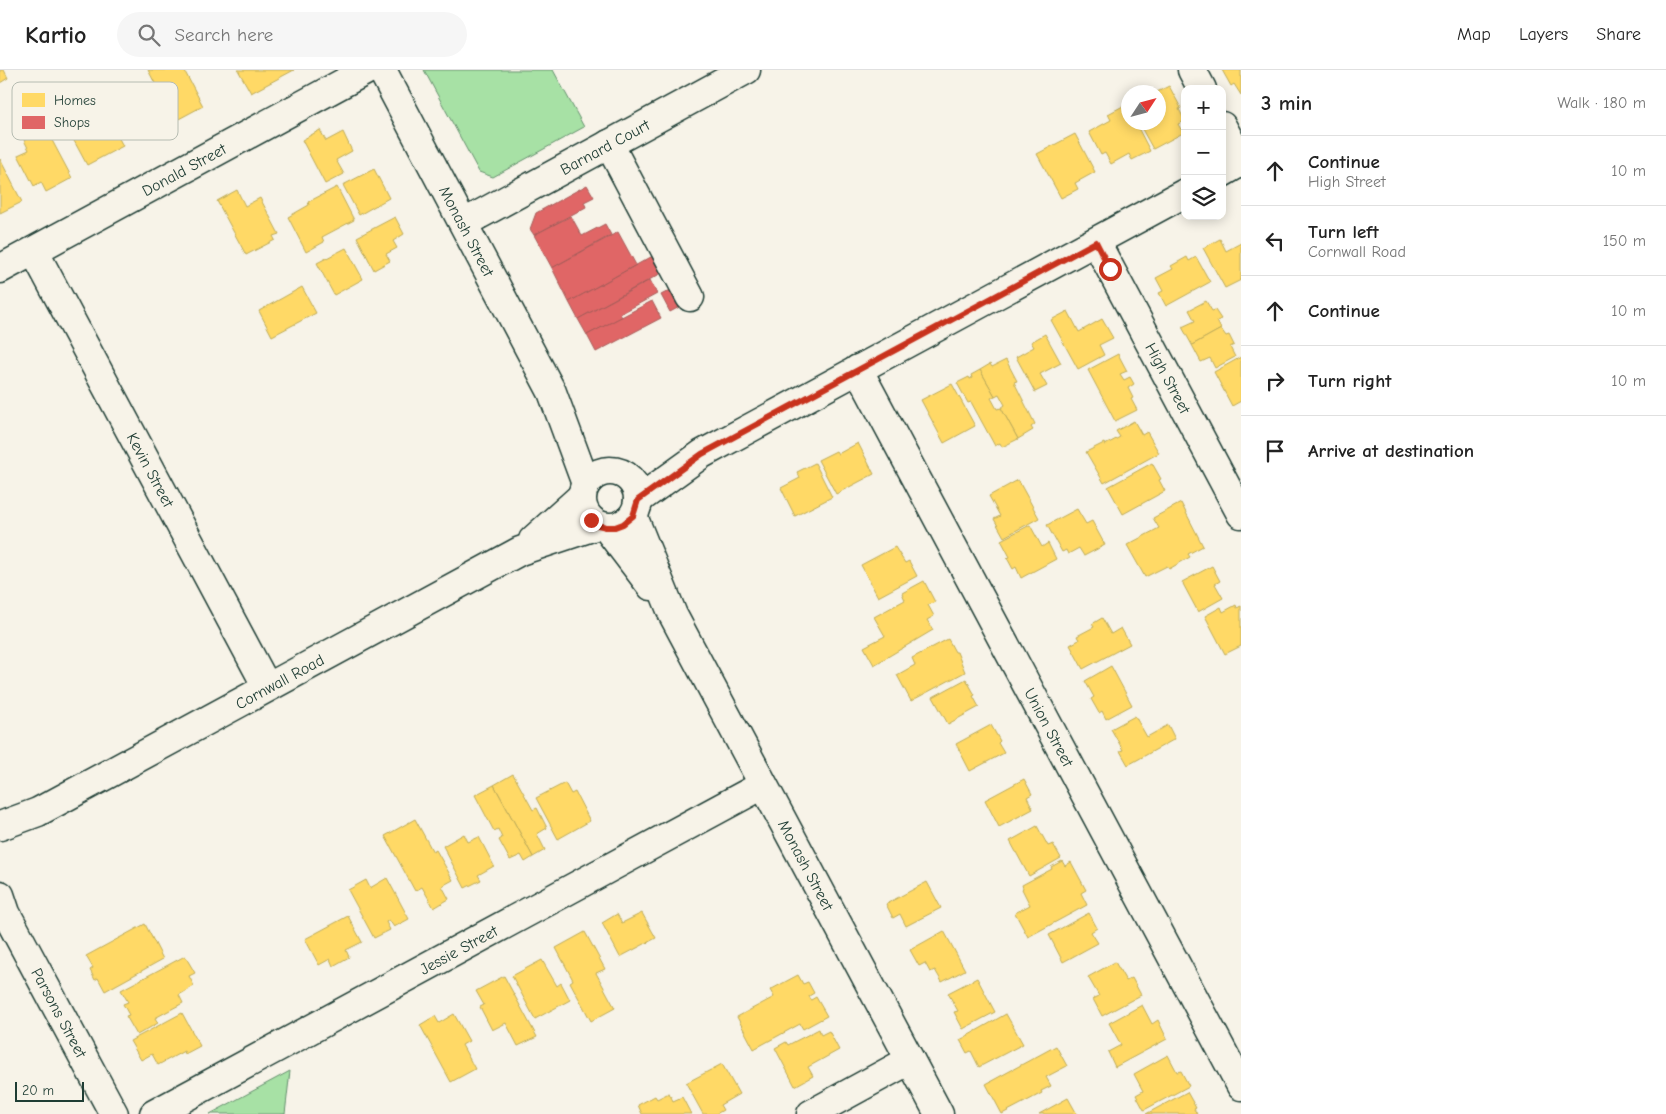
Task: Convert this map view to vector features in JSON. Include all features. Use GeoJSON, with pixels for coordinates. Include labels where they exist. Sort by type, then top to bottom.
{"type":"FeatureCollection","features":[{"type":"Feature","properties":{"kind":"street","name":"Donald Street"},"geometry":{"type":"LineString","coordinates":[[0,269],[368,70]]}},
{"type":"Feature","properties":{"kind":"street","name":"Monash Street"},"geometry":{"type":"LineString","coordinates":[[382,70],[601,482]]}},
{"type":"Feature","properties":{"kind":"street","name":"Barnard Court"},"geometry":{"type":"LineString","coordinates":[[464,223],[746,70]]}},
{"type":"Feature","properties":{"kind":"street"},"geometry":{"type":"LineString","coordinates":[[1192,70],[1200,85]]}},
{"type":"Feature","properties":{"kind":"street"},"geometry":{"type":"LineString","coordinates":[[1224,130],[1241,162],[1226,171]]}},
{"type":"Feature","properties":{"kind":"street"},"geometry":{"type":"LineString","coordinates":[[609,144],[690,297]]}},
{"type":"Feature","properties":{"kind":"street","name":"Cornwall Road"},"geometry":{"type":"LineString","coordinates":[[635,508],[702,454],[1181,195]]}},
{"type":"Feature","properties":{"kind":"street","name":"High Street"},"geometry":{"type":"LineString","coordinates":[[1096,242],[1241,514]]}},
{"type":"Feature","properties":{"kind":"street","name":"Kevin Street"},"geometry":{"type":"LineString","coordinates":[[34,251],[267,687]]}},
{"type":"Feature","properties":{"kind":"street","name":"Union Street"},"geometry":{"type":"LineString","coordinates":[[858,369],[1241,1086]]}},
{"type":"Feature","properties":{"kind":"street","name":"Cornwall Road"},"geometry":{"type":"LineString","coordinates":[[0,826],[38,812],[520,551],[601,482],[702,454]]}},
{"type":"Feature","properties":{"kind":"street"},"geometry":{"type":"LineString","coordinates":[[601,482],[632,482],[637,491],[635,508],[623,524],[615,527],[602,526],[591,520],[586,513],[583,505],[601,482]]}},
{"type":"Feature","properties":{"kind":"street","name":"Monash Street"},"geometry":{"type":"LineString","coordinates":[[635,508],[673,615],[939,1114]]}},
{"type":"Feature","properties":{"kind":"street","name":"Monash Street"},"geometry":{"type":"LineString","coordinates":[[602,526],[673,615]]}},
{"type":"Feature","properties":{"kind":"street","name":"Cornwall Road"},"geometry":{"type":"LineString","coordinates":[[520,551],[602,526]]}},
{"type":"Feature","properties":{"kind":"street","name":"Jessie Street"},"geometry":{"type":"LineString","coordinates":[[154,1114],[763,785]]}},
{"type":"Feature","properties":{"kind":"street","name":"Cornwall Road"},"geometry":{"type":"LineString","coordinates":[[0,841],[38,812]]}},
{"type":"Feature","properties":{"kind":"street","name":"Parsons Street"},"geometry":{"type":"LineString","coordinates":[[2,904],[114,1114]]}},
{"type":"Feature","properties":{"kind":"street"},"geometry":{"type":"LineString","coordinates":[[811,1114],[910,1060]]}},
{"type":"Feature","properties":{"kind":"green space"},"geometry":{"type":"Polygon","coordinates":[[[424,70],[553,70],[584,127],[493,177],[479,172],[424,70]]]}},
{"type":"Feature","properties":{"kind":"green space"},"geometry":{"type":"Polygon","coordinates":[[[290,1071],[285,1114],[210,1114],[290,1071]]]}},
{"type":"Feature","properties":{"kind":"building: Homes"},"geometry":{"type":"Polygon","coordinates":[[[0,70],[4,70],[8,78],[0,83],[0,70]]]}},
{"type":"Feature","properties":{"kind":"building: Homes"},"geometry":{"type":"Polygon","coordinates":[[[148,70],[184,70],[203,106],[178,119],[178,82],[154,82],[148,70]]]}},
{"type":"Feature","properties":{"kind":"building: Homes"},"geometry":{"type":"Polygon","coordinates":[[[238,70],[294,70],[251,93],[238,70]]]}},
{"type":"Feature","properties":{"kind":"building: Homes"},"geometry":{"type":"Polygon","coordinates":[[[1222,70],[1241,70],[1241,95],[1234,84],[1231,86],[1222,70]]]}},
{"type":"Feature","properties":{"kind":"building: Homes"},"geometry":{"type":"Polygon","coordinates":[[[1169,86],[1181,108],[1179,109],[1181,123],[1178,124],[1181,134],[1153,149],[1142,130],[1166,130],[1166,88],[1169,86]]]}},
{"type":"Feature","properties":{"kind":"building: Homes"},"geometry":{"type":"Polygon","coordinates":[[[1121,107],[1121,130],[1139,130],[1150,151],[1132,160],[1129,154],[1111,164],[1105,153],[1101,155],[1089,132],[1111,120],[1108,114],[1121,107]]]}},
{"type":"Feature","properties":{"kind":"building: Homes"},"geometry":{"type":"Polygon","coordinates":[[[320,130],[326,141],[343,132],[352,151],[336,160],[344,174],[325,184],[302,140],[320,130]]]}},
{"type":"Feature","properties":{"kind":"building: Homes"},"geometry":{"type":"Polygon","coordinates":[[[1075,134],[1095,172],[1075,183],[1078,189],[1061,198],[1037,154],[1075,134]]]}},
{"type":"Feature","properties":{"kind":"building: Homes"},"geometry":{"type":"Polygon","coordinates":[[[24,140],[52,140],[72,178],[46,192],[41,182],[34,186],[18,155],[29,150],[24,140]]]}},
{"type":"Feature","properties":{"kind":"building: Homes"},"geometry":{"type":"Polygon","coordinates":[[[74,140],[120,140],[123,146],[87,165],[74,140]]]}},
{"type":"Feature","properties":{"kind":"building: Homes"},"geometry":{"type":"Polygon","coordinates":[[[0,159],[22,202],[0,213],[0,159]]]}},
{"type":"Feature","properties":{"kind":"building: Homes"},"geometry":{"type":"Polygon","coordinates":[[[374,169],[389,198],[359,215],[343,185],[374,169]]]}},
{"type":"Feature","properties":{"kind":"building: Homes"},"geometry":{"type":"Polygon","coordinates":[[[337,187],[354,220],[322,237],[324,242],[306,252],[288,217],[309,205],[308,202],[337,187]]]}},
{"type":"Feature","properties":{"kind":"building: Homes"},"geometry":{"type":"Polygon","coordinates":[[[237,190],[245,206],[260,198],[279,234],[273,236],[275,240],[246,255],[217,201],[237,190]]]}},
{"type":"Feature","properties":{"kind":"building: Homes"},"geometry":{"type":"Polygon","coordinates":[[[395,217],[404,234],[393,241],[397,248],[386,254],[390,261],[374,270],[357,237],[395,217]]]}},
{"type":"Feature","properties":{"kind":"building: Homes"},"geometry":{"type":"Polygon","coordinates":[[[1220,239],[1226,251],[1241,243],[1241,280],[1225,288],[1203,248],[1220,239]]]}},
{"type":"Feature","properties":{"kind":"building: Homes"},"geometry":{"type":"Polygon","coordinates":[[[346,248],[363,279],[334,295],[317,263],[346,248]]]}},
{"type":"Feature","properties":{"kind":"building: Homes"},"geometry":{"type":"Polygon","coordinates":[[[1187,257],[1189,261],[1196,257],[1210,282],[1166,306],[1159,293],[1163,291],[1156,278],[1173,269],[1171,266],[1187,257]]]}},
{"type":"Feature","properties":{"kind":"building: Homes"},"geometry":{"type":"Polygon","coordinates":[[[302,287],[316,313],[272,336],[259,311],[302,287]]]}},
{"type":"Feature","properties":{"kind":"building: Homes"},"geometry":{"type":"Polygon","coordinates":[[[1206,301],[1212,311],[1215,310],[1221,319],[1217,321],[1221,329],[1192,345],[1182,327],[1195,321],[1189,310],[1206,301]]]}},
{"type":"Feature","properties":{"kind":"building: Homes"},"geometry":{"type":"Polygon","coordinates":[[[1068,311],[1079,332],[1102,319],[1113,338],[1099,345],[1104,355],[1078,369],[1051,320],[1068,311]]]}},
{"type":"Feature","properties":{"kind":"building: Homes"},"geometry":{"type":"Polygon","coordinates":[[[1221,329],[1226,336],[1229,335],[1234,345],[1230,347],[1235,357],[1215,368],[1210,358],[1201,362],[1192,345],[1221,329]]]}},
{"type":"Feature","properties":{"kind":"building: Homes"},"geometry":{"type":"Polygon","coordinates":[[[1045,334],[1061,363],[1040,374],[1047,386],[1035,392],[1016,357],[1034,347],[1031,342],[1045,334]]]}},
{"type":"Feature","properties":{"kind":"building: Homes"},"geometry":{"type":"Polygon","coordinates":[[[1118,354],[1127,371],[1120,374],[1124,380],[1130,377],[1134,384],[1128,388],[1137,410],[1115,421],[1088,370],[1118,354]]]}},
{"type":"Feature","properties":{"kind":"building: Homes"},"geometry":{"type":"Polygon","coordinates":[[[1241,357],[1241,401],[1232,406],[1214,372],[1241,357]]]}},
{"type":"Feature","properties":{"kind":"building: Homes"},"geometry":{"type":"Polygon","coordinates":[[[1006,360],[1017,381],[1014,382],[1035,424],[1031,427],[1033,430],[1018,439],[1001,408],[1005,405],[999,394],[995,396],[980,370],[990,364],[992,367],[1006,360]]]}},
{"type":"Feature","properties":{"kind":"building: Homes"},"geometry":{"type":"Polygon","coordinates":[[[980,370],[995,396],[991,398],[997,409],[1001,408],[1018,439],[1002,447],[1000,443],[995,446],[971,402],[968,403],[957,383],[969,377],[970,379],[972,378],[971,375],[980,370]]]}},
{"type":"Feature","properties":{"kind":"building: Homes"},"geometry":{"type":"Polygon","coordinates":[[[952,384],[975,426],[944,443],[921,400],[952,384]]]}},
{"type":"Feature","properties":{"kind":"building: Homes"},"geometry":{"type":"Polygon","coordinates":[[[1134,421],[1142,435],[1147,432],[1159,453],[1104,483],[1086,452],[1120,437],[1116,431],[1134,421]]]}},
{"type":"Feature","properties":{"kind":"building: Homes"},"geometry":{"type":"Polygon","coordinates":[[[858,443],[874,474],[836,494],[818,460],[836,451],[838,454],[858,443]]]}},
{"type":"Feature","properties":{"kind":"building: Homes"},"geometry":{"type":"Polygon","coordinates":[[[815,463],[832,497],[795,516],[781,488],[800,478],[797,472],[815,463]]]}},
{"type":"Feature","properties":{"kind":"building: Homes"},"geometry":{"type":"Polygon","coordinates":[[[1152,463],[1165,491],[1123,514],[1108,487],[1152,463]]]}},
{"type":"Feature","properties":{"kind":"building: Homes"},"geometry":{"type":"Polygon","coordinates":[[[1018,480],[1039,518],[1004,537],[994,519],[1000,516],[989,496],[1018,480]]]}},
{"type":"Feature","properties":{"kind":"building: Homes"},"geometry":{"type":"Polygon","coordinates":[[[1181,503],[1203,546],[1188,554],[1190,557],[1169,569],[1167,566],[1145,577],[1127,545],[1159,528],[1153,518],[1181,503]]]}},
{"type":"Feature","properties":{"kind":"building: Homes"},"geometry":{"type":"Polygon","coordinates":[[[1077,509],[1086,524],[1092,521],[1105,545],[1084,556],[1079,548],[1068,554],[1066,550],[1062,552],[1047,525],[1077,509]]]}},
{"type":"Feature","properties":{"kind":"building: Homes"},"geometry":{"type":"Polygon","coordinates":[[[1030,525],[1042,547],[1048,543],[1056,559],[1021,578],[1016,567],[1013,569],[1007,558],[1010,557],[1001,540],[1030,525]]]}},
{"type":"Feature","properties":{"kind":"building: Homes"},"geometry":{"type":"Polygon","coordinates":[[[895,547],[905,563],[909,561],[917,576],[878,597],[861,565],[895,547]]]}},
{"type":"Feature","properties":{"kind":"building: Homes"},"geometry":{"type":"Polygon","coordinates":[[[1212,566],[1220,581],[1215,584],[1223,598],[1198,612],[1182,582],[1212,566]]]}},
{"type":"Feature","properties":{"kind":"building: Homes"},"geometry":{"type":"Polygon","coordinates":[[[924,581],[935,602],[928,605],[934,616],[927,620],[933,630],[874,665],[864,647],[885,636],[874,617],[905,600],[902,593],[924,581]]]}},
{"type":"Feature","properties":{"kind":"building: Homes"},"geometry":{"type":"Polygon","coordinates":[[[1236,605],[1237,608],[1241,606],[1241,646],[1225,654],[1205,616],[1221,607],[1223,612],[1236,605]]]}},
{"type":"Feature","properties":{"kind":"building: Homes"},"geometry":{"type":"Polygon","coordinates":[[[1102,618],[1111,634],[1121,628],[1130,644],[1083,669],[1070,645],[1079,640],[1077,636],[1094,627],[1092,624],[1102,618]]]}},
{"type":"Feature","properties":{"kind":"building: Homes"},"geometry":{"type":"Polygon","coordinates":[[[948,639],[955,652],[957,652],[965,672],[911,701],[897,675],[915,665],[912,658],[948,639]]]}},
{"type":"Feature","properties":{"kind":"building: Homes"},"geometry":{"type":"Polygon","coordinates":[[[1111,666],[1132,705],[1106,719],[1102,711],[1099,713],[1091,699],[1094,697],[1085,681],[1111,666]]]}},
{"type":"Feature","properties":{"kind":"building: Homes"},"geometry":{"type":"Polygon","coordinates":[[[966,679],[979,707],[948,724],[933,697],[966,679]]]}},
{"type":"Feature","properties":{"kind":"building: Homes"},"geometry":{"type":"Polygon","coordinates":[[[1135,716],[1147,737],[1168,725],[1175,739],[1128,765],[1120,751],[1123,750],[1111,729],[1135,716]]]}},
{"type":"Feature","properties":{"kind":"building: Homes"},"geometry":{"type":"Polygon","coordinates":[[[991,725],[1004,753],[970,771],[956,744],[991,725]]]}},
{"type":"Feature","properties":{"kind":"building: Homes"},"geometry":{"type":"Polygon","coordinates":[[[513,774],[533,810],[537,808],[547,828],[537,834],[545,850],[533,857],[494,785],[513,774]]]}},
{"type":"Feature","properties":{"kind":"building: Homes"},"geometry":{"type":"Polygon","coordinates":[[[1024,779],[1032,794],[1027,797],[1033,809],[999,827],[985,800],[1024,779]]]}},
{"type":"Feature","properties":{"kind":"building: Homes"},"geometry":{"type":"Polygon","coordinates":[[[565,783],[571,794],[575,792],[590,821],[558,839],[536,798],[565,783]]]}},
{"type":"Feature","properties":{"kind":"building: Homes"},"geometry":{"type":"Polygon","coordinates":[[[494,785],[533,857],[525,862],[521,855],[510,860],[499,840],[502,838],[498,829],[494,831],[475,795],[494,785]]]}},
{"type":"Feature","properties":{"kind":"building: Homes"},"geometry":{"type":"Polygon","coordinates":[[[415,819],[433,852],[436,850],[453,880],[442,886],[449,899],[434,908],[422,887],[415,891],[385,836],[415,819]]]}},
{"type":"Feature","properties":{"kind":"building: Homes"},"geometry":{"type":"Polygon","coordinates":[[[1037,826],[1048,846],[1053,844],[1061,858],[1029,876],[1010,841],[1037,826]]]}},
{"type":"Feature","properties":{"kind":"building: Homes"},"geometry":{"type":"Polygon","coordinates":[[[464,834],[468,842],[479,837],[494,866],[478,875],[481,880],[465,888],[443,846],[464,834]]]}},
{"type":"Feature","properties":{"kind":"building: Homes"},"geometry":{"type":"Polygon","coordinates":[[[1062,861],[1065,866],[1071,862],[1086,890],[1081,893],[1087,905],[1028,937],[1015,913],[1030,905],[1022,885],[1052,869],[1051,867],[1062,861]]]}},
{"type":"Feature","properties":{"kind":"building: Homes"},"geometry":{"type":"Polygon","coordinates":[[[387,878],[409,919],[394,927],[389,920],[386,922],[390,930],[374,938],[348,890],[366,880],[370,888],[387,878]]]}},
{"type":"Feature","properties":{"kind":"building: Homes"},"geometry":{"type":"Polygon","coordinates":[[[927,882],[941,908],[906,926],[900,914],[893,918],[886,904],[927,882]]]}},
{"type":"Feature","properties":{"kind":"building: Homes"},"geometry":{"type":"Polygon","coordinates":[[[642,913],[656,938],[620,957],[602,923],[617,914],[622,923],[642,913]]]}},
{"type":"Feature","properties":{"kind":"building: Homes"},"geometry":{"type":"Polygon","coordinates":[[[1089,913],[1097,928],[1091,932],[1098,943],[1063,962],[1049,935],[1089,913]]]}},
{"type":"Feature","properties":{"kind":"building: Homes"},"geometry":{"type":"Polygon","coordinates":[[[348,916],[362,942],[346,950],[349,957],[333,966],[330,959],[319,965],[305,939],[348,916]]]}},
{"type":"Feature","properties":{"kind":"building: Homes"},"geometry":{"type":"Polygon","coordinates":[[[145,924],[163,959],[105,991],[98,978],[95,980],[90,970],[93,968],[86,956],[145,924]]]}},
{"type":"Feature","properties":{"kind":"building: Homes"},"geometry":{"type":"Polygon","coordinates":[[[944,931],[965,970],[942,982],[935,970],[930,972],[925,963],[919,966],[910,950],[944,931]]]}},
{"type":"Feature","properties":{"kind":"building: Homes"},"geometry":{"type":"Polygon","coordinates":[[[585,932],[605,969],[596,973],[615,1008],[591,1021],[570,982],[573,980],[556,948],[585,932]]]}},
{"type":"Feature","properties":{"kind":"building: Homes"},"geometry":{"type":"Polygon","coordinates":[[[185,956],[195,973],[189,976],[194,986],[179,995],[183,1003],[155,1018],[158,1023],[137,1035],[126,1016],[129,1015],[123,1004],[128,1002],[121,990],[185,956]]]}},
{"type":"Feature","properties":{"kind":"building: Homes"},"geometry":{"type":"Polygon","coordinates":[[[542,960],[557,986],[561,983],[570,1000],[535,1019],[512,976],[542,960]]]}},
{"type":"Feature","properties":{"kind":"building: Homes"},"geometry":{"type":"Polygon","coordinates":[[[1115,962],[1126,981],[1132,978],[1141,995],[1102,1016],[1093,999],[1099,996],[1088,977],[1115,962]]]}},
{"type":"Feature","properties":{"kind":"building: Homes"},"geometry":{"type":"Polygon","coordinates":[[[798,975],[803,984],[808,982],[814,993],[809,996],[811,1000],[816,997],[827,1016],[803,1029],[800,1024],[754,1049],[737,1017],[774,997],[770,990],[798,975]]]}},
{"type":"Feature","properties":{"kind":"building: Homes"},"geometry":{"type":"Polygon","coordinates":[[[504,976],[537,1037],[518,1046],[506,1023],[492,1030],[480,1007],[484,1005],[476,991],[504,976]]]}},
{"type":"Feature","properties":{"kind":"building: Homes"},"geometry":{"type":"Polygon","coordinates":[[[977,978],[995,1012],[963,1029],[954,1012],[958,1011],[948,993],[977,978]]]}},
{"type":"Feature","properties":{"kind":"building: Homes"},"geometry":{"type":"Polygon","coordinates":[[[1142,1005],[1152,1024],[1158,1020],[1167,1039],[1115,1067],[1108,1052],[1121,1045],[1109,1023],[1142,1005]]]}},
{"type":"Feature","properties":{"kind":"building: Homes"},"geometry":{"type":"Polygon","coordinates":[[[182,1013],[200,1046],[185,1054],[184,1051],[158,1065],[152,1054],[141,1060],[130,1041],[182,1013]]]}},
{"type":"Feature","properties":{"kind":"building: Homes"},"geometry":{"type":"Polygon","coordinates":[[[454,1014],[469,1041],[462,1045],[475,1069],[451,1082],[420,1025],[435,1016],[439,1023],[454,1014]]]}},
{"type":"Feature","properties":{"kind":"building: Homes"},"geometry":{"type":"Polygon","coordinates":[[[1006,1014],[1023,1044],[979,1067],[971,1051],[967,1053],[960,1040],[1006,1014]]]}},
{"type":"Feature","properties":{"kind":"building: Homes"},"geometry":{"type":"Polygon","coordinates":[[[819,1029],[821,1035],[829,1031],[839,1050],[808,1067],[813,1076],[795,1086],[775,1048],[786,1042],[788,1045],[819,1029]]]}},
{"type":"Feature","properties":{"kind":"building: Homes"},"geometry":{"type":"Polygon","coordinates":[[[1056,1046],[1067,1066],[1046,1077],[1051,1086],[1041,1091],[1042,1093],[1002,1114],[986,1084],[1056,1046]]]}},
{"type":"Feature","properties":{"kind":"building: Homes"},"geometry":{"type":"Polygon","coordinates":[[[1168,1055],[1177,1072],[1181,1071],[1189,1086],[1144,1110],[1136,1095],[1143,1091],[1134,1074],[1168,1055]]]}},
{"type":"Feature","properties":{"kind":"building: Homes"},"geometry":{"type":"Polygon","coordinates":[[[722,1064],[739,1094],[720,1105],[723,1110],[716,1114],[703,1114],[686,1083],[722,1064]]]}},
{"type":"Feature","properties":{"kind":"building: Homes"},"geometry":{"type":"Polygon","coordinates":[[[1187,1092],[1196,1108],[1194,1109],[1197,1114],[1146,1114],[1187,1092]]]}},
{"type":"Feature","properties":{"kind":"building: Homes"},"geometry":{"type":"Polygon","coordinates":[[[669,1093],[673,1101],[682,1097],[691,1114],[642,1114],[638,1105],[655,1096],[657,1099],[669,1093]]]}},
{"type":"Feature","properties":{"kind":"building: Homes"},"geometry":{"type":"Polygon","coordinates":[[[1068,1098],[1077,1114],[1039,1114],[1068,1098]]]}},
{"type":"Feature","properties":{"kind":"building: Shops"},"geometry":{"type":"Polygon","coordinates":[[[587,185],[594,197],[584,202],[586,207],[534,235],[530,229],[536,213],[587,185]]]}},
{"type":"Feature","properties":{"kind":"building: Shops"},"geometry":{"type":"Polygon","coordinates":[[[571,216],[582,236],[605,224],[611,235],[552,268],[534,235],[571,216]]]}},
{"type":"Feature","properties":{"kind":"building: Shops"},"geometry":{"type":"Polygon","coordinates":[[[618,232],[636,265],[569,302],[552,268],[618,232]]]}},
{"type":"Feature","properties":{"kind":"building: Shops"},"geometry":{"type":"Polygon","coordinates":[[[660,252],[669,269],[578,319],[569,302],[660,252]]]}},
{"type":"Feature","properties":{"kind":"building: Shops"},"geometry":{"type":"Polygon","coordinates":[[[650,280],[657,294],[620,314],[622,317],[587,335],[578,319],[650,280]]]}},
{"type":"Feature","properties":{"kind":"building: Shops"},"geometry":{"type":"Polygon","coordinates":[[[678,286],[687,303],[670,312],[661,295],[678,286]]]}},
{"type":"Feature","properties":{"kind":"building: Shops"},"geometry":{"type":"Polygon","coordinates":[[[652,301],[661,318],[596,352],[587,335],[652,301]]]}},
{"type":"Feature","properties":{"kind":"route"},"geometry":{"type":"LineString","coordinates":[[591,520],[598,525],[606,527],[615,527],[623,524],[633,516],[638,500],[702,454],[1096,242],[1110,269]]}}]}
